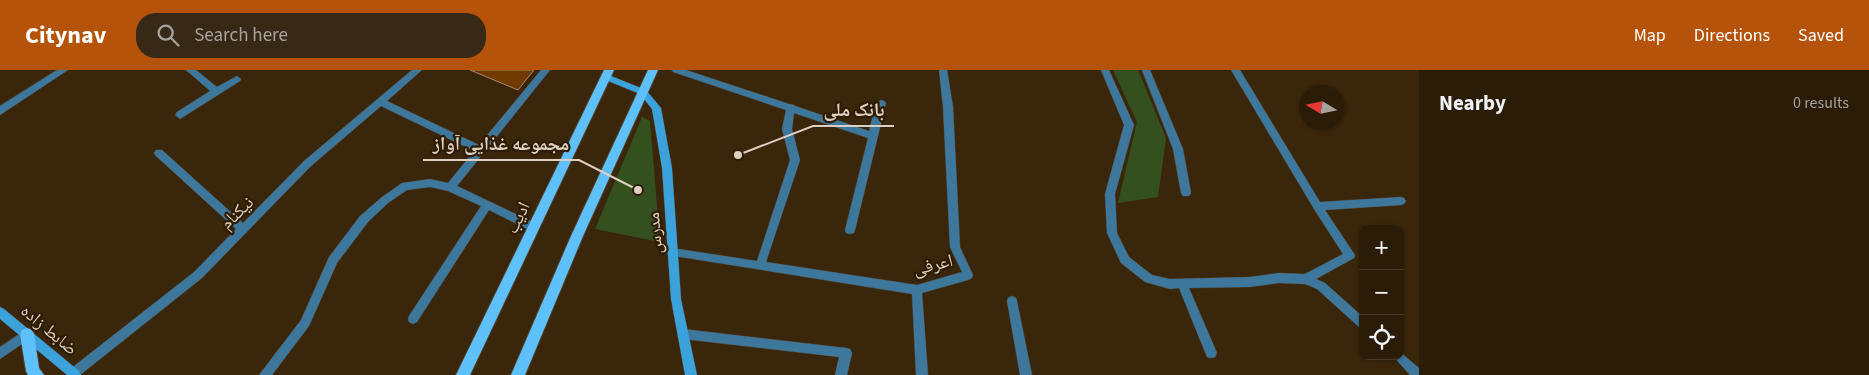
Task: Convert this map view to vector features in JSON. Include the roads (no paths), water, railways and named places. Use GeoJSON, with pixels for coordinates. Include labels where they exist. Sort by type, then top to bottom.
{"type":"FeatureCollection","features":[{"type":"Feature","properties":{"kind":"main road"},"geometry":{"type":"LineString","coordinates":[[518,375],[577,236],[653,70]]}},
{"type":"Feature","properties":{"kind":"main road"},"geometry":{"type":"LineString","coordinates":[[607,74],[643,92]]}},
{"type":"Feature","properties":{"kind":"main road","name":"ادیب"},"geometry":{"type":"LineString","coordinates":[[463,375],[607,74]]}},
{"type":"Feature","properties":{"kind":"main road","name":"مدرس"},"geometry":{"type":"LineString","coordinates":[[643,92],[656,108],[662,129],[667,168],[676,299],[692,375]]}},
{"type":"Feature","properties":{"kind":"main road","name":"ضابط زاده"},"geometry":{"type":"LineString","coordinates":[[0,312],[74,375]]}},
{"type":"Feature","properties":{"kind":"main road"},"geometry":{"type":"LineString","coordinates":[[27,334],[33,371],[37,375]]}},
{"type":"Feature","properties":{"kind":"street"},"geometry":{"type":"LineString","coordinates":[[190,70],[216,91]]}},
{"type":"Feature","properties":{"kind":"street","name":"نیکنام"},"geometry":{"type":"LineString","coordinates":[[74,375],[198,275],[307,164],[418,70]]}},
{"type":"Feature","properties":{"kind":"street"},"geometry":{"type":"LineString","coordinates":[[450,186],[546,70]]}},
{"type":"Feature","properties":{"kind":"street"},"geometry":{"type":"LineString","coordinates":[[676,70],[873,136]]}},
{"type":"Feature","properties":{"kind":"street","name":"اعرفی"},"geometry":{"type":"LineString","coordinates":[[672,252],[917,290],[968,275],[955,247],[948,107],[943,70]]}},
{"type":"Feature","properties":{"kind":"street"},"geometry":{"type":"LineString","coordinates":[[1105,70],[1129,125],[1110,194],[1112,233],[1125,260],[1148,279],[1170,284],[1250,282],[1279,278],[1306,280],[1321,286],[1359,320]]}},
{"type":"Feature","properties":{"kind":"street"},"geometry":{"type":"LineString","coordinates":[[1146,70],[1178,149],[1186,193]]}},
{"type":"Feature","properties":{"kind":"street"},"geometry":{"type":"LineString","coordinates":[[1235,70],[1317,206],[1350,254],[1306,280]]}},
{"type":"Feature","properties":{"kind":"street"},"geometry":{"type":"LineString","coordinates":[[0,111],[56,71]]}},
{"type":"Feature","properties":{"kind":"street"},"geometry":{"type":"LineString","coordinates":[[180,115],[237,79]]}},
{"type":"Feature","properties":{"kind":"street"},"geometry":{"type":"LineString","coordinates":[[381,102],[480,150]]}},
{"type":"Feature","properties":{"kind":"street"},"geometry":{"type":"LineString","coordinates":[[850,230],[881,103]]}},
{"type":"Feature","properties":{"kind":"street"},"geometry":{"type":"LineString","coordinates":[[760,266],[795,160],[787,129],[792,108]]}},
{"type":"Feature","properties":{"kind":"street"},"geometry":{"type":"LineString","coordinates":[[159,153],[243,229]]}},
{"type":"Feature","properties":{"kind":"street"},"geometry":{"type":"LineString","coordinates":[[265,375],[305,323],[333,260],[364,218],[385,200],[406,186],[430,183],[450,186],[533,227]]}},
{"type":"Feature","properties":{"kind":"street"},"geometry":{"type":"LineString","coordinates":[[1317,206],[1401,201]]}},
{"type":"Feature","properties":{"kind":"street"},"geometry":{"type":"LineString","coordinates":[[413,319],[487,205]]}},
{"type":"Feature","properties":{"kind":"street"},"geometry":{"type":"LineString","coordinates":[[1182,284],[1211,353]]}},
{"type":"Feature","properties":{"kind":"street"},"geometry":{"type":"LineString","coordinates":[[917,290],[922,375]]}},
{"type":"Feature","properties":{"kind":"street"},"geometry":{"type":"LineString","coordinates":[[1012,301],[1026,375]]}},
{"type":"Feature","properties":{"kind":"street"},"geometry":{"type":"LineString","coordinates":[[0,354],[27,334]]}},
{"type":"Feature","properties":{"kind":"street"},"geometry":{"type":"LineString","coordinates":[[683,334],[846,353],[842,375]]}},
{"type":"Feature","properties":{"kind":"street"},"geometry":{"type":"LineString","coordinates":[[1402,360],[1418,375]]}},
{"type":"Feature","properties":{"kind":"place","name":"بانک ملی"},"geometry":{"type":"Point","coordinates":[738,155]}},
{"type":"Feature","properties":{"kind":"place","name":"مجموعه غذایی آواز"},"geometry":{"type":"Point","coordinates":[638,190]}}]}
